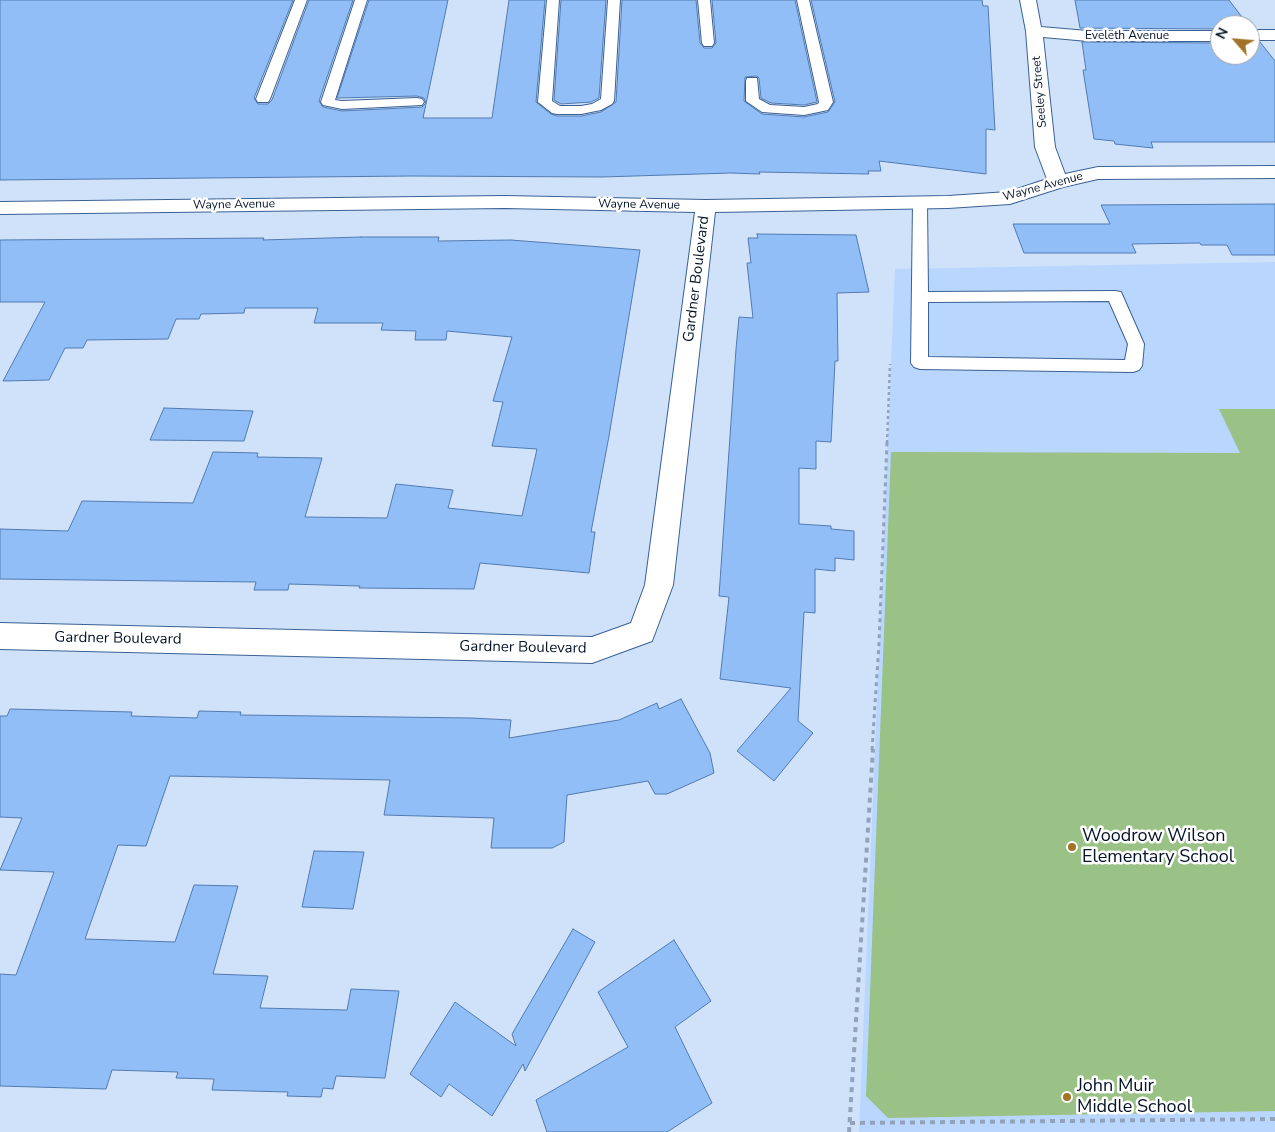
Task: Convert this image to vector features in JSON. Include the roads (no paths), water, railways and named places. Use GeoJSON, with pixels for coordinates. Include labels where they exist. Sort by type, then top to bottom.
{"type":"FeatureCollection","features":[{"type":"Feature","properties":{"kind":"street","name":"Seeley Street"},"geometry":{"type":"LineString","coordinates":[[1028,0],[1034,32],[1045,147],[1058,182]]}},
{"type":"Feature","properties":{"kind":"street","name":"Eveleth Avenue"},"geometry":{"type":"LineString","coordinates":[[1034,32],[1088,36],[1210,36]]}},
{"type":"Feature","properties":{"kind":"street"},"geometry":{"type":"LineString","coordinates":[[1260,36],[1275,35]]}},
{"type":"Feature","properties":{"kind":"street","name":"Wayne Avenue"},"geometry":{"type":"LineString","coordinates":[[0,208],[505,202],[706,206],[920,202],[1010,198],[1058,182],[1098,173],[1275,172]]}},
{"type":"Feature","properties":{"kind":"street","name":"Gardner Boulevard"},"geometry":{"type":"LineString","coordinates":[[0,636],[592,650],[642,632],[659,585],[706,206]]}},
{"type":"Feature","properties":{"kind":"lane"},"geometry":{"type":"LineString","coordinates":[[263,99],[301,0]]}},
{"type":"Feature","properties":{"kind":"lane"},"geometry":{"type":"LineString","coordinates":[[361,0],[328,102],[342,105],[417,102]]}},
{"type":"Feature","properties":{"kind":"lane"},"geometry":{"type":"LineString","coordinates":[[553,0],[545,102],[557,110],[581,110],[596,108],[607,101],[614,0]]}},
{"type":"Feature","properties":{"kind":"lane"},"geometry":{"type":"LineString","coordinates":[[704,0],[708,44]]}},
{"type":"Feature","properties":{"kind":"lane"},"geometry":{"type":"LineString","coordinates":[[752,82],[753,101],[767,109],[804,111],[823,107],[826,102],[803,0]]}},
{"type":"Feature","properties":{"kind":"lane"},"geometry":{"type":"LineString","coordinates":[[920,202],[920,297],[920,363],[1133,366],[1136,344],[1115,296],[920,297]]}},
{"type":"Feature","properties":{"kind":"place","name":"Woodrow Wilson Elementary School"},"geometry":{"type":"Point","coordinates":[1072,847]}},
{"type":"Feature","properties":{"kind":"place","name":"John Muir Middle School"},"geometry":{"type":"Point","coordinates":[1067,1097]}}]}
